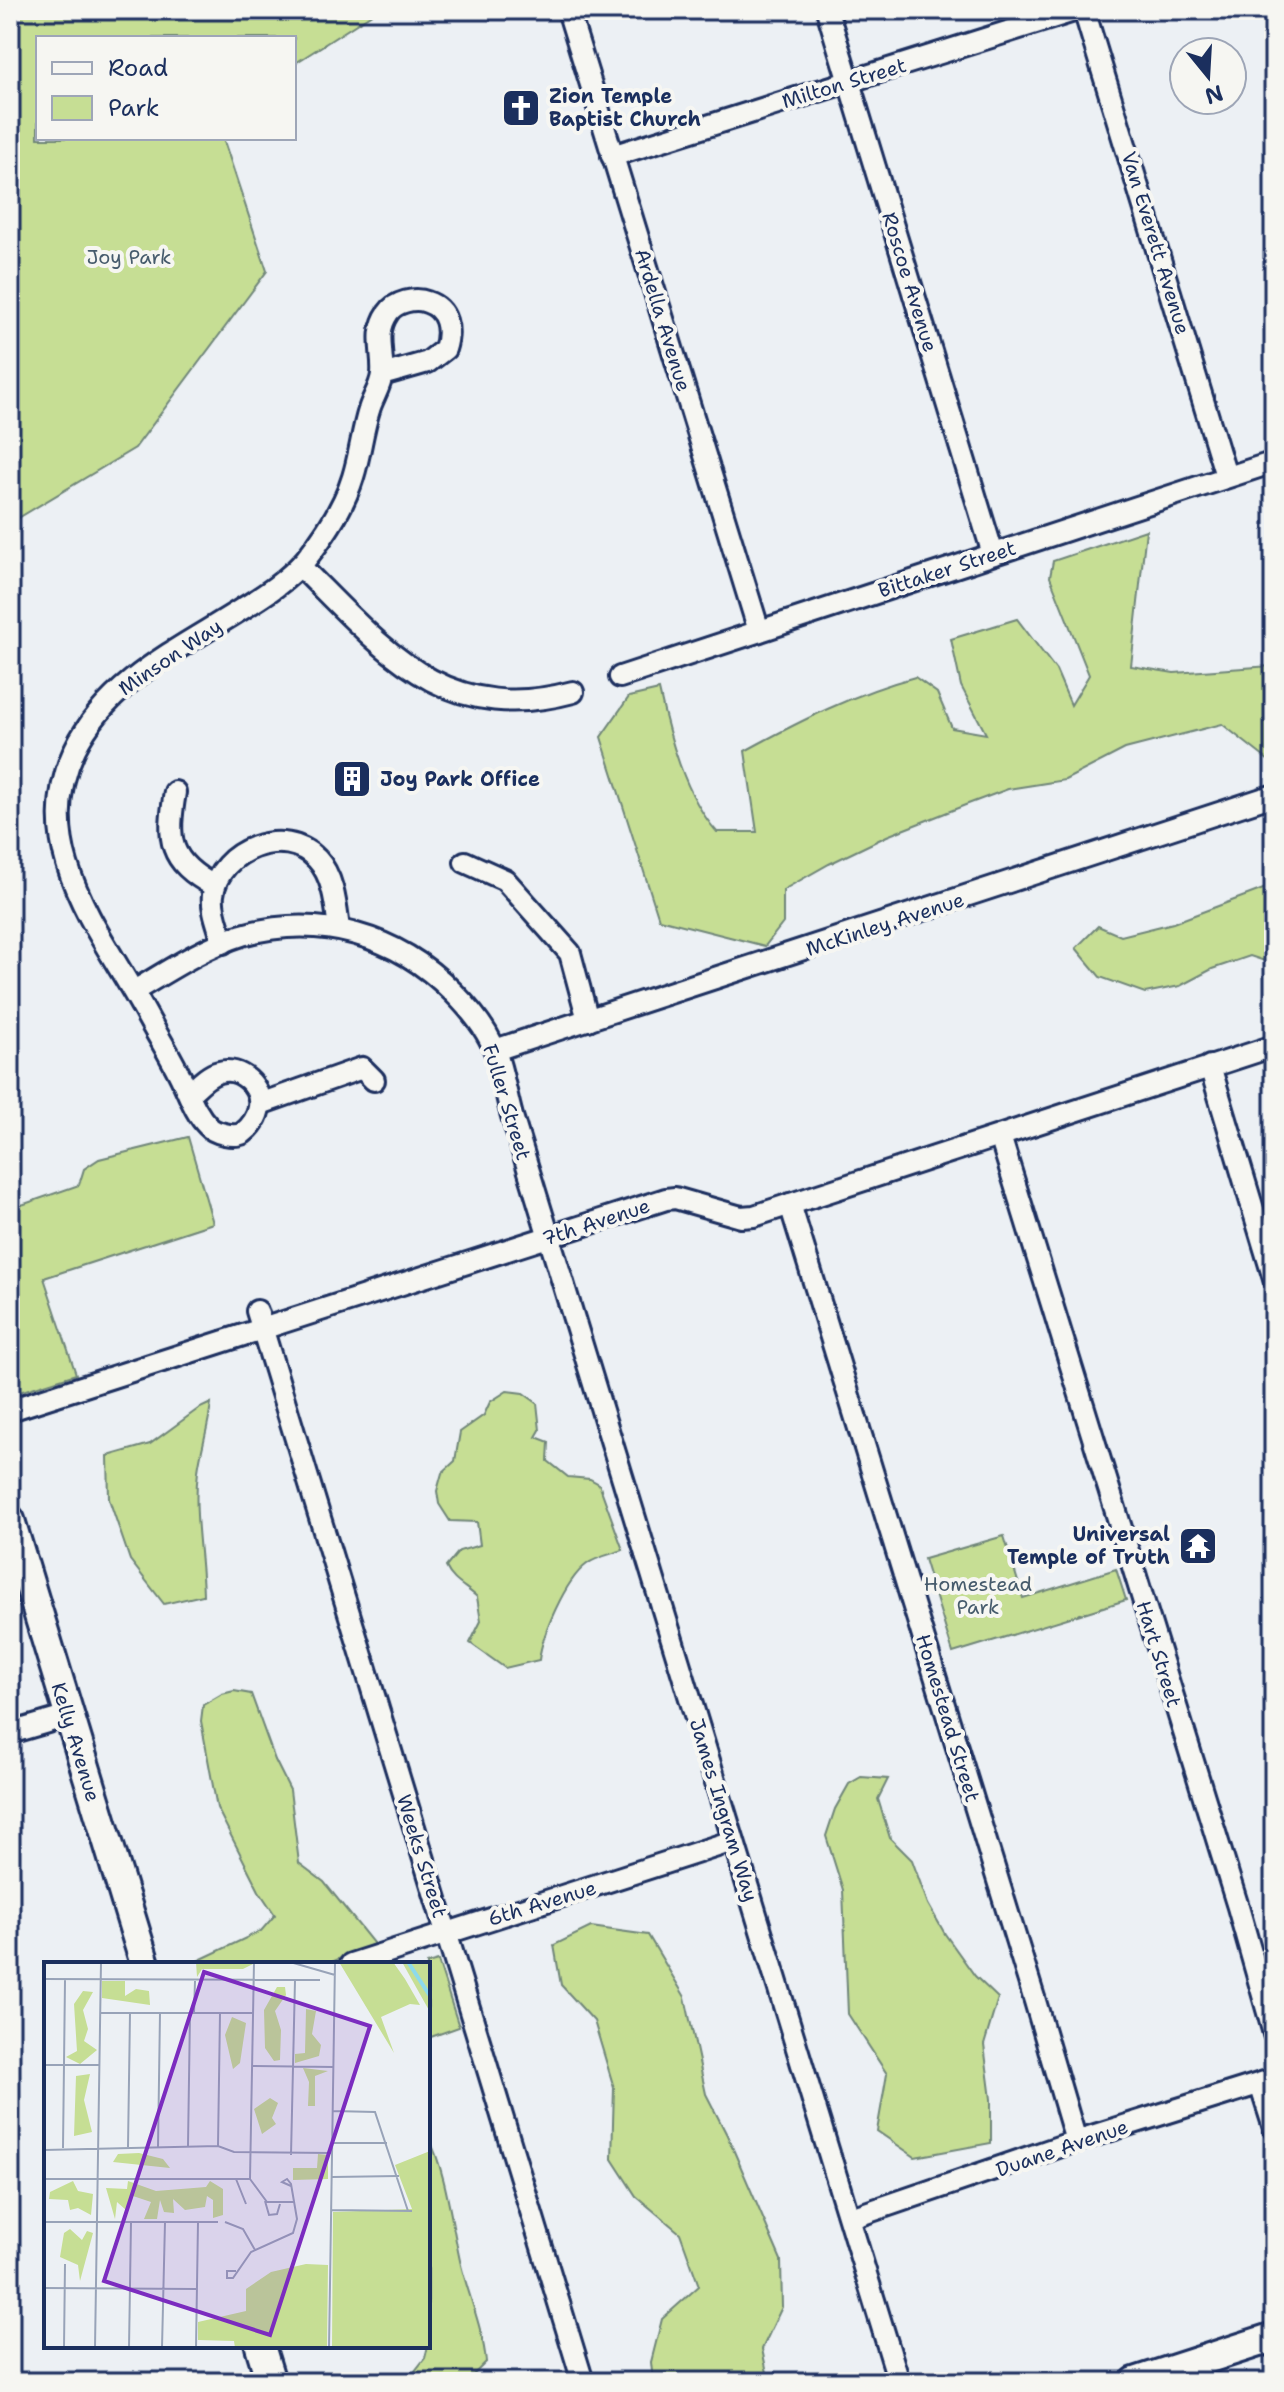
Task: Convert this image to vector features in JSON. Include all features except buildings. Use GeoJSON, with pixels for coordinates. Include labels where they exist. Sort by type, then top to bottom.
{"type":"FeatureCollection","features":[{"type":"Feature","properties":{"kind":"main road","name":"Kelly Avenue"},"geometry":{"type":"LineString","coordinates":[[10,1520],[144,1962]]}},
{"type":"Feature","properties":{"kind":"main road"},"geometry":{"type":"LineString","coordinates":[[1135,2382],[1274,2337]]}},
{"type":"Feature","properties":{"kind":"main road"},"geometry":{"type":"LineString","coordinates":[[261,2348],[271,2382]]}},
{"type":"Feature","properties":{"kind":"street","name":"Ardella Avenue"},"geometry":{"type":"LineString","coordinates":[[568,10],[759,631]]}},
{"type":"Feature","properties":{"kind":"street","name":"Roscoe Avenue"},"geometry":{"type":"LineString","coordinates":[[827,10],[993,554]]}},
{"type":"Feature","properties":{"kind":"street","name":"Milton Street"},"geometry":{"type":"LineString","coordinates":[[612,156],[1077,10]]}},
{"type":"Feature","properties":{"kind":"street","name":"Van Everett Avenue"},"geometry":{"type":"LineString","coordinates":[[1084,10],[1226,476]]}},
{"type":"Feature","properties":{"kind":"street","name":"Minson Way"},"geometry":{"type":"LineString","coordinates":[[260,1104],[256,1118],[243,1133],[233,1136],[209,1129],[134,991],[80,902],[69,874],[60,831],[64,783],[68,766],[89,725],[123,686],[273,590],[300,566],[327,530],[346,495],[368,412],[382,375]]}},
{"type":"Feature","properties":{"kind":"street","name":"Bittaker Street"},"geometry":{"type":"LineString","coordinates":[[620,677],[1274,462]]}},
{"type":"Feature","properties":{"kind":"street"},"geometry":{"type":"LineString","coordinates":[[300,566],[387,652],[430,681],[465,694],[498,701],[544,700],[573,692]]}},
{"type":"Feature","properties":{"kind":"street"},"geometry":{"type":"LineString","coordinates":[[175,792],[171,843],[179,861],[194,875],[214,886]]}},
{"type":"Feature","properties":{"kind":"street","name":"McKinley Avenue"},"geometry":{"type":"LineString","coordinates":[[495,1050],[1274,795]]}},
{"type":"Feature","properties":{"kind":"street"},"geometry":{"type":"LineString","coordinates":[[223,943],[212,900],[214,886],[223,867],[249,850],[280,841],[298,846],[317,858],[334,896],[339,929]]}},
{"type":"Feature","properties":{"kind":"street"},"geometry":{"type":"LineString","coordinates":[[465,862],[505,880],[570,953],[588,1020]]}},
{"type":"Feature","properties":{"kind":"street","name":"Fuller Street"},"geometry":{"type":"LineString","coordinates":[[134,991],[223,943],[276,927],[322,926],[339,929],[371,937],[418,961],[471,1011],[495,1050],[549,1238]]}},
{"type":"Feature","properties":{"kind":"street","name":"7th Avenue"},"geometry":{"type":"LineString","coordinates":[[10,1410],[260,1320],[549,1238],[666,1199],[675,1198],[741,1217],[790,1204],[1274,1046]]}},
{"type":"Feature","properties":{"kind":"street"},"geometry":{"type":"LineString","coordinates":[[1210,1066],[1274,1279]]}},
{"type":"Feature","properties":{"kind":"street"},"geometry":{"type":"LineString","coordinates":[[189,1094],[220,1071],[233,1071],[248,1078],[257,1089],[260,1104],[362,1068],[374,1080]]}},
{"type":"Feature","properties":{"kind":"street","name":"Hart Street"},"geometry":{"type":"LineString","coordinates":[[1000,1136],[1238,1907],[1274,2034]]}},
{"type":"Feature","properties":{"kind":"street","name":"Homestead Street"},"geometry":{"type":"LineString","coordinates":[[790,1204],[1076,2141]]}},
{"type":"Feature","properties":{"kind":"street","name":"James Ingram Way"},"geometry":{"type":"LineString","coordinates":[[549,1238],[899,2382]]}},
{"type":"Feature","properties":{"kind":"street","name":"Weeks Street"},"geometry":{"type":"LineString","coordinates":[[260,1320],[583,2382]]}},
{"type":"Feature","properties":{"kind":"street"},"geometry":{"type":"LineString","coordinates":[[10,1733],[68,1716]]}},
{"type":"Feature","properties":{"kind":"street","name":"6th Avenue"},"geometry":{"type":"LineString","coordinates":[[357,1962],[733,1841]]}},
{"type":"Feature","properties":{"kind":"street"},"geometry":{"type":"LineString","coordinates":[[1267,2081],[1274,2128]]}},
{"type":"Feature","properties":{"kind":"street","name":"Duane Avenue"},"geometry":{"type":"LineString","coordinates":[[851,2218],[1076,2141],[1267,2081]]}},
{"type":"Feature","properties":{"kind":"green space","name":"Joy Park"},"geometry":{"type":"Polygon","coordinates":[[[10,10],[378,10],[296,63],[296,36],[36,36],[36,140],[224,140],[267,271],[135,448],[10,523],[10,10]]]}},
{"type":"Feature","properties":{"kind":"green space"},"geometry":{"type":"Polygon","coordinates":[[[1146,530],[1131,666],[1174,673],[1274,664],[1274,765],[1222,724],[1125,749],[1065,780],[1008,789],[887,836],[829,864],[783,890],[783,923],[765,946],[659,919],[601,737],[629,697],[659,690],[673,746],[687,783],[717,832],[757,832],[745,751],[849,700],[915,677],[937,693],[952,728],[986,734],[961,686],[951,639],[1017,619],[1056,670],[1071,705],[1089,675],[1050,577],[1053,561],[1146,530]]]}},
{"type":"Feature","properties":{"kind":"green space"},"geometry":{"type":"Polygon","coordinates":[[[1274,885],[1274,964],[1250,956],[1212,969],[1180,986],[1145,993],[1100,977],[1076,948],[1098,926],[1121,936],[1173,923],[1274,885]]]}},
{"type":"Feature","properties":{"kind":"green space"},"geometry":{"type":"Polygon","coordinates":[[[188,1137],[213,1223],[44,1278],[76,1374],[10,1395],[10,1209],[79,1185],[84,1169],[99,1159],[188,1137]]]}},
{"type":"Feature","properties":{"kind":"green space"},"geometry":{"type":"Polygon","coordinates":[[[507,1391],[523,1393],[537,1403],[540,1430],[536,1437],[549,1442],[548,1461],[568,1477],[590,1479],[599,1484],[623,1550],[591,1562],[571,1582],[550,1623],[539,1660],[505,1668],[470,1643],[481,1621],[477,1597],[446,1567],[459,1551],[480,1545],[477,1522],[450,1521],[439,1504],[437,1491],[442,1473],[455,1461],[460,1432],[484,1415],[490,1402],[507,1391]]]}},
{"type":"Feature","properties":{"kind":"green space"},"geometry":{"type":"Polygon","coordinates":[[[211,1403],[197,1486],[203,1595],[164,1604],[130,1560],[109,1499],[108,1456],[150,1444],[211,1403]]]}},
{"type":"Feature","properties":{"kind":"green space","name":"Homestead Park"},"geometry":{"type":"Polygon","coordinates":[[[1004,1536],[1023,1598],[1116,1569],[1126,1600],[953,1653],[924,1559],[1004,1536]]]}},
{"type":"Feature","properties":{"kind":"green space"},"geometry":{"type":"Polygon","coordinates":[[[234,1691],[251,1694],[275,1760],[290,1790],[299,1863],[324,1882],[374,1944],[332,1962],[195,1962],[261,1931],[275,1915],[259,1891],[217,1808],[201,1721],[203,1705],[234,1691]]]}},
{"type":"Feature","properties":{"kind":"green space"},"geometry":{"type":"Polygon","coordinates":[[[861,1777],[888,1779],[878,1799],[890,1838],[912,1860],[928,1904],[945,1934],[975,1976],[998,1998],[984,2045],[991,2099],[991,2143],[915,2157],[877,2131],[887,2074],[848,2014],[843,1890],[826,1836],[835,1809],[849,1784],[861,1777]]]}},
{"type":"Feature","properties":{"kind":"green space"},"geometry":{"type":"Polygon","coordinates":[[[591,1927],[648,1935],[685,1997],[706,2094],[781,2260],[782,2307],[762,2349],[769,2382],[653,2382],[651,2362],[662,2319],[699,2286],[680,2233],[636,2196],[612,2159],[614,2088],[594,2021],[561,1985],[554,1945],[591,1927]]]}},
{"type":"Feature","properties":{"kind":"green space"},"geometry":{"type":"Polygon","coordinates":[[[438,1961],[459,2027],[430,2037],[430,1963],[438,1961]]]}},
{"type":"Feature","properties":{"kind":"green space"},"geometry":{"type":"Polygon","coordinates":[[[430,2141],[444,2182],[486,2362],[466,2382],[426,2382],[415,2371],[430,2348],[430,2141]]]}},
{"type":"Feature","properties":{"kind":"place","name":"Zion Temple Baptist Church"},"geometry":{"type":"Point","coordinates":[521,108]}},
{"type":"Feature","properties":{"kind":"place","name":"Joy Park Office"},"geometry":{"type":"Point","coordinates":[352,779]}},
{"type":"Feature","properties":{"kind":"place","name":"Universal Temple of Truth"},"geometry":{"type":"Point","coordinates":[1198,1546]}}]}
